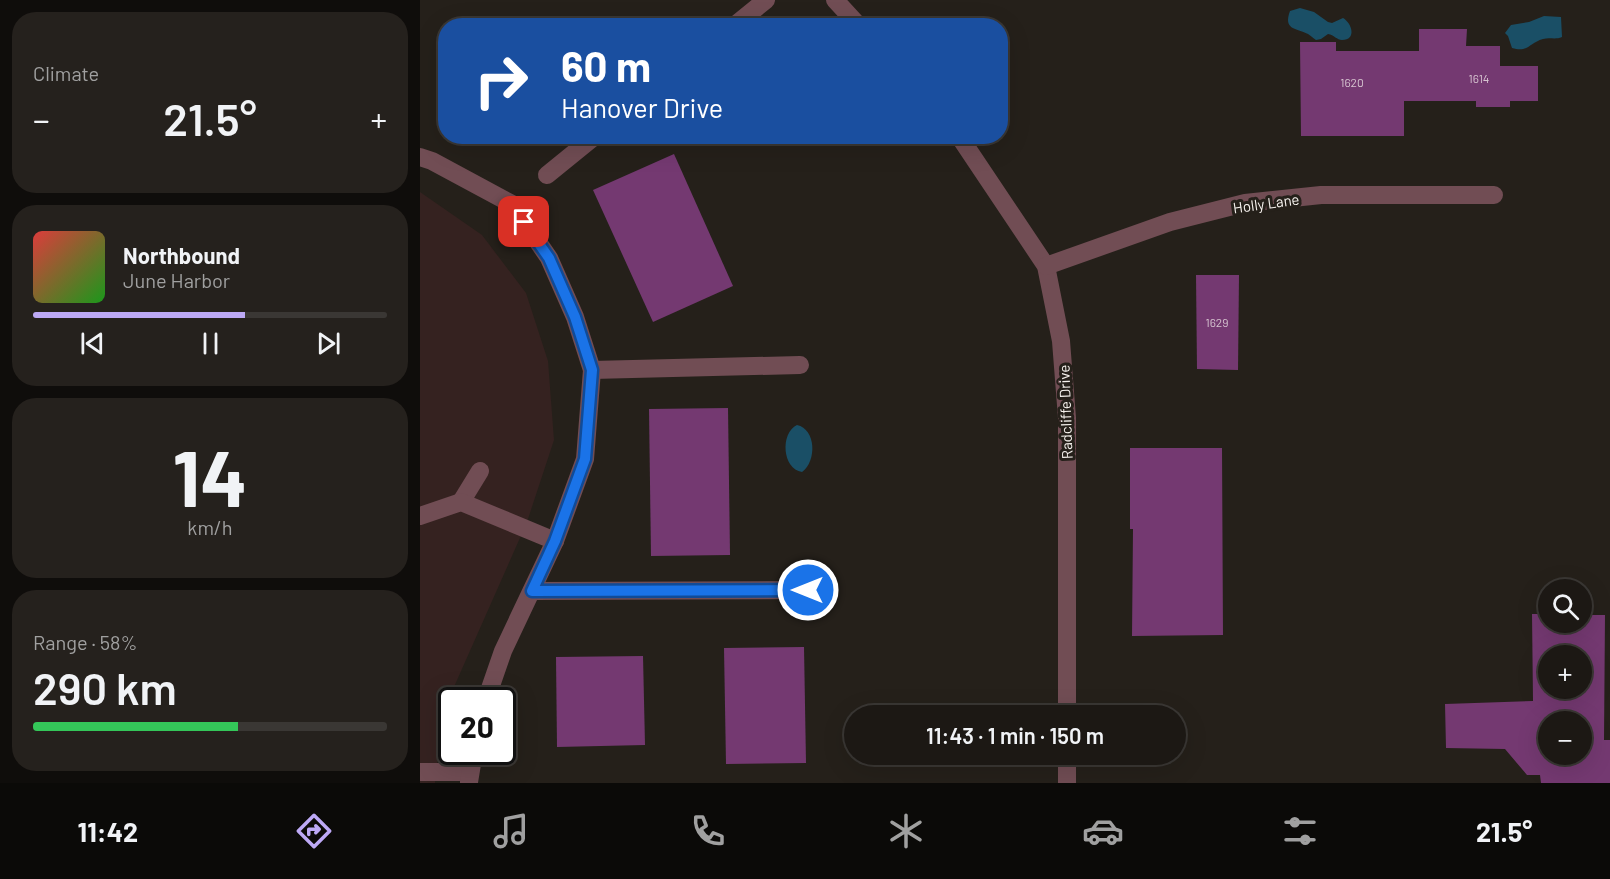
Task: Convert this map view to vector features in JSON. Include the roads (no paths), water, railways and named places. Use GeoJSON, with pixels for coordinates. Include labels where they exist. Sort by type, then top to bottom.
{"type":"FeatureCollection","features":[{"type":"Feature","properties":{"kind":"street"},"geometry":{"type":"LineString","coordinates":[[744,18],[766,0]]}},
{"type":"Feature","properties":{"kind":"street"},"geometry":{"type":"LineString","coordinates":[[835,0],[852,18]]}},
{"type":"Feature","properties":{"kind":"street"},"geometry":{"type":"LineString","coordinates":[[547,175],[585,144]]}},
{"type":"Feature","properties":{"kind":"street","name":"Radcliffe Drive"},"geometry":{"type":"LineString","coordinates":[[964,144],[1046,266],[1061,341],[1067,418],[1067,705]]}},
{"type":"Feature","properties":{"kind":"street"},"geometry":{"type":"LineString","coordinates":[[420,157],[432,161],[512,204],[549,258],[575,317],[592,370],[585,459],[555,541],[502,651],[490,687]]}},
{"type":"Feature","properties":{"kind":"street","name":"Holly Lane"},"geometry":{"type":"LineString","coordinates":[[1046,266],[1170,222],[1245,203],[1322,195],[1494,195]]}},
{"type":"Feature","properties":{"kind":"street"},"geometry":{"type":"LineString","coordinates":[[592,370],[800,365]]}},
{"type":"Feature","properties":{"kind":"street"},"geometry":{"type":"LineString","coordinates":[[420,516],[461,502],[480,471]]}},
{"type":"Feature","properties":{"kind":"street"},"geometry":{"type":"LineString","coordinates":[[461,502],[555,541]]}},
{"type":"Feature","properties":{"kind":"street"},"geometry":{"type":"LineString","coordinates":[[532,591],[808,590]]}},
{"type":"Feature","properties":{"kind":"street"},"geometry":{"type":"LineString","coordinates":[[1067,765],[1067,783]]}},
{"type":"Feature","properties":{"kind":"street"},"geometry":{"type":"LineString","coordinates":[[420,772],[470,777]]}},
{"type":"Feature","properties":{"kind":"water"},"geometry":{"type":"Polygon","coordinates":[[[1300,8],[1314,12],[1332,23],[1343,18],[1351,27],[1350,37],[1340,40],[1328,34],[1316,40],[1292,27],[1288,22],[1290,11],[1300,8]]]}},
{"type":"Feature","properties":{"kind":"water"},"geometry":{"type":"Polygon","coordinates":[[[1544,16],[1561,17],[1562,37],[1543,39],[1522,49],[1512,48],[1505,33],[1511,25],[1529,22],[1544,16]]]}},
{"type":"Feature","properties":{"kind":"water"},"geometry":{"type":"Polygon","coordinates":[[[797,425],[808,432],[812,446],[810,461],[802,472],[790,465],[786,450],[788,435],[797,425]]]}}]}
